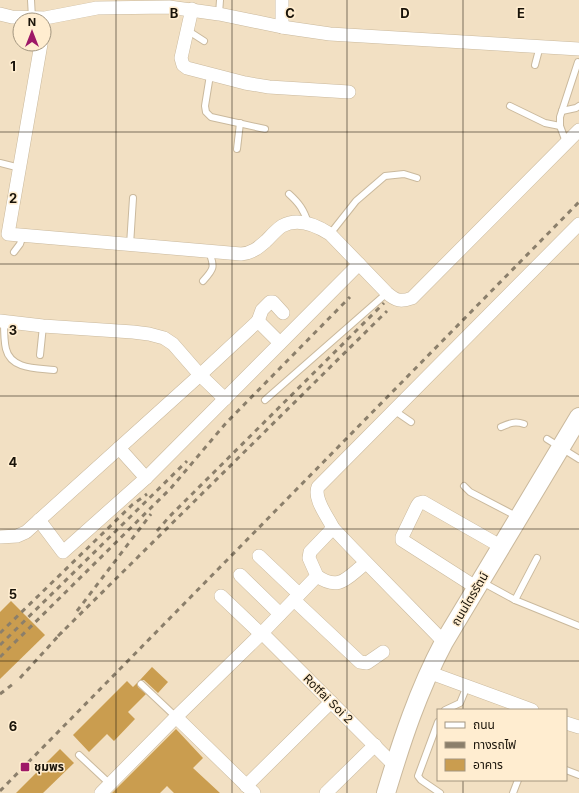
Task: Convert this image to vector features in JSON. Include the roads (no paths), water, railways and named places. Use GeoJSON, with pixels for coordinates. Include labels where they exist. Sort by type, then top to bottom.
{"type":"FeatureCollection","features":[{"type":"Feature","properties":{"kind":"main road","name":"ถนนไตรรัตน์"},"geometry":{"type":"LineString","coordinates":[[386,793],[410,715],[428,672],[444,642],[519,518],[553,444],[579,417]]}},
{"type":"Feature","properties":{"kind":"street"},"geometry":{"type":"LineString","coordinates":[[282,0],[282,27]]}},
{"type":"Feature","properties":{"kind":"street"},"geometry":{"type":"LineString","coordinates":[[52,17],[99,4],[170,4],[192,10],[282,27],[330,34],[540,46],[578,56]]}},
{"type":"Feature","properties":{"kind":"street"},"geometry":{"type":"LineString","coordinates":[[192,10],[181,58],[183,66],[186,68],[210,75],[269,87],[349,92]]}},
{"type":"Feature","properties":{"kind":"street"},"geometry":{"type":"LineString","coordinates":[[0,14],[12,17]]}},
{"type":"Feature","properties":{"kind":"street"},"geometry":{"type":"LineString","coordinates":[[40,52],[20,168],[4,234],[248,254],[256,250],[281,227],[289,223],[308,223],[330,234],[387,293],[393,298],[403,301],[412,298],[579,130]]}},
{"type":"Feature","properties":{"kind":"street"},"geometry":{"type":"LineString","coordinates":[[444,642],[333,528],[317,497],[316,491],[318,487],[579,224]]}},
{"type":"Feature","properties":{"kind":"street"},"geometry":{"type":"LineString","coordinates":[[39,520],[63,552],[146,478],[359,264]]}},
{"type":"Feature","properties":{"kind":"street"},"geometry":{"type":"LineString","coordinates":[[0,537],[17,536],[26,532],[258,320],[262,310],[270,302],[273,302],[282,313]]}},
{"type":"Feature","properties":{"kind":"street"},"geometry":{"type":"LineString","coordinates":[[258,320],[280,343]]}},
{"type":"Feature","properties":{"kind":"street"},"geometry":{"type":"LineString","coordinates":[[2,321],[43,326],[133,332],[164,338],[173,344],[225,399]]}},
{"type":"Feature","properties":{"kind":"street"},"geometry":{"type":"LineString","coordinates":[[119,448],[146,478]]}},
{"type":"Feature","properties":{"kind":"street"},"geometry":{"type":"LineString","coordinates":[[479,584],[402,540],[402,537],[417,506],[419,503],[423,502],[502,547]]}},
{"type":"Feature","properties":{"kind":"street"},"geometry":{"type":"LineString","coordinates":[[333,528],[310,552],[309,558],[317,576],[327,582],[334,584],[340,583],[366,563]]}},
{"type":"Feature","properties":{"kind":"street"},"geometry":{"type":"LineString","coordinates":[[259,556],[296,597],[360,662],[367,663],[383,652]]}},
{"type":"Feature","properties":{"kind":"street"},"geometry":{"type":"LineString","coordinates":[[240,575],[280,614]]}},
{"type":"Feature","properties":{"kind":"street"},"geometry":{"type":"LineString","coordinates":[[105,788],[262,634],[317,576]]}},
{"type":"Feature","properties":{"kind":"street","name":"Rotfai Soi 2"},"geometry":{"type":"LineString","coordinates":[[221,596],[262,634],[394,765]]}},
{"type":"Feature","properties":{"kind":"street"},"geometry":{"type":"LineString","coordinates":[[428,672],[529,709]]}},
{"type":"Feature","properties":{"kind":"street"},"geometry":{"type":"LineString","coordinates":[[176,717],[250,789],[331,702]]}},
{"type":"Feature","properties":{"kind":"street"},"geometry":{"type":"LineString","coordinates":[[567,722],[579,727]]}},
{"type":"Feature","properties":{"kind":"street"},"geometry":{"type":"LineString","coordinates":[[326,793],[375,745]]}},
{"type":"Feature","properties":{"kind":"lane"},"geometry":{"type":"LineString","coordinates":[[31,0],[36,12]]}},
{"type":"Feature","properties":{"kind":"lane"},"geometry":{"type":"LineString","coordinates":[[219,14],[220,0]]}},
{"type":"Feature","properties":{"kind":"lane"},"geometry":{"type":"LineString","coordinates":[[187,30],[204,41]]}},
{"type":"Feature","properties":{"kind":"lane"},"geometry":{"type":"LineString","coordinates":[[535,65],[540,46]]}},
{"type":"Feature","properties":{"kind":"lane"},"geometry":{"type":"LineString","coordinates":[[566,142],[560,126],[562,111],[578,56]]}},
{"type":"Feature","properties":{"kind":"lane"},"geometry":{"type":"LineString","coordinates":[[210,75],[204,106],[206,112],[211,117],[264,129]]}},
{"type":"Feature","properties":{"kind":"lane"},"geometry":{"type":"LineString","coordinates":[[510,106],[545,122],[560,126]]}},
{"type":"Feature","properties":{"kind":"lane"},"geometry":{"type":"LineString","coordinates":[[562,111],[579,106]]}},
{"type":"Feature","properties":{"kind":"lane"},"geometry":{"type":"LineString","coordinates":[[237,149],[240,123]]}},
{"type":"Feature","properties":{"kind":"lane"},"geometry":{"type":"LineString","coordinates":[[0,163],[20,168]]}},
{"type":"Feature","properties":{"kind":"lane"},"geometry":{"type":"LineString","coordinates":[[330,234],[356,201],[385,176],[404,174],[417,178]]}},
{"type":"Feature","properties":{"kind":"lane"},"geometry":{"type":"LineString","coordinates":[[289,194],[298,202],[305,212],[308,223]]}},
{"type":"Feature","properties":{"kind":"lane"},"geometry":{"type":"LineString","coordinates":[[130,245],[133,198]]}},
{"type":"Feature","properties":{"kind":"lane"},"geometry":{"type":"LineString","coordinates":[[14,252],[20,244],[23,235]]}},
{"type":"Feature","properties":{"kind":"lane"},"geometry":{"type":"LineString","coordinates":[[203,281],[212,271],[212,261],[209,252]]}},
{"type":"Feature","properties":{"kind":"lane"},"geometry":{"type":"LineString","coordinates":[[265,400],[387,293]]}},
{"type":"Feature","properties":{"kind":"lane"},"geometry":{"type":"LineString","coordinates":[[2,321],[6,350],[10,358],[18,364],[28,368],[54,370]]}},
{"type":"Feature","properties":{"kind":"lane"},"geometry":{"type":"LineString","coordinates":[[40,355],[43,326]]}},
{"type":"Feature","properties":{"kind":"lane"},"geometry":{"type":"LineString","coordinates":[[395,410],[411,422]]}},
{"type":"Feature","properties":{"kind":"lane"},"geometry":{"type":"LineString","coordinates":[[501,427],[512,422],[524,424]]}},
{"type":"Feature","properties":{"kind":"lane"},"geometry":{"type":"LineString","coordinates":[[553,444],[579,459]]}},
{"type":"Feature","properties":{"kind":"lane"},"geometry":{"type":"LineString","coordinates":[[464,486],[470,492],[519,518]]}},
{"type":"Feature","properties":{"kind":"lane"},"geometry":{"type":"LineString","coordinates":[[515,600],[537,558]]}},
{"type":"Feature","properties":{"kind":"lane"},"geometry":{"type":"LineString","coordinates":[[479,584],[579,626]]}},
{"type":"Feature","properties":{"kind":"lane"},"geometry":{"type":"LineString","coordinates":[[141,684],[176,717]]}},
{"type":"Feature","properties":{"kind":"lane"},"geometry":{"type":"LineString","coordinates":[[447,709],[460,703],[467,686]]}},
{"type":"Feature","properties":{"kind":"lane"},"geometry":{"type":"LineString","coordinates":[[437,725],[418,776],[421,780],[440,793]]}},
{"type":"Feature","properties":{"kind":"lane"},"geometry":{"type":"LineString","coordinates":[[79,755],[105,788]]}},
{"type":"Feature","properties":{"kind":"lane"},"geometry":{"type":"LineString","coordinates":[[567,770],[579,775]]}},
{"type":"Feature","properties":{"kind":"lane"},"geometry":{"type":"LineString","coordinates":[[513,793],[518,781]]}},
{"type":"Feature","properties":{"kind":"railway"},"geometry":{"type":"LineString","coordinates":[[0,791],[579,202]]}},
{"type":"Feature","properties":{"kind":"railway"},"geometry":{"type":"LineString","coordinates":[[0,657],[171,488],[226,423],[350,297]]}},
{"type":"Feature","properties":{"kind":"railway"},"geometry":{"type":"LineString","coordinates":[[157,531],[169,517],[384,303]]}},
{"type":"Feature","properties":{"kind":"railway"},"geometry":{"type":"LineString","coordinates":[[58,636],[387,311]]}},
{"type":"Feature","properties":{"kind":"railway"},"geometry":{"type":"LineString","coordinates":[[0,645],[187,461]]}},
{"type":"Feature","properties":{"kind":"railway"},"geometry":{"type":"LineString","coordinates":[[0,633],[132,505],[147,494]]}},
{"type":"Feature","properties":{"kind":"railway"},"geometry":{"type":"LineString","coordinates":[[77,611],[151,514]]}},
{"type":"Feature","properties":{"kind":"railway"},"geometry":{"type":"LineString","coordinates":[[20,678],[62,632]]}},
{"type":"Feature","properties":{"kind":"railway"},"geometry":{"type":"LineString","coordinates":[[0,694],[13,684]]}},
{"type":"Feature","properties":{"kind":"place","name":"ชุมพร"},"geometry":{"type":"Point","coordinates":[25,767]}}]}
